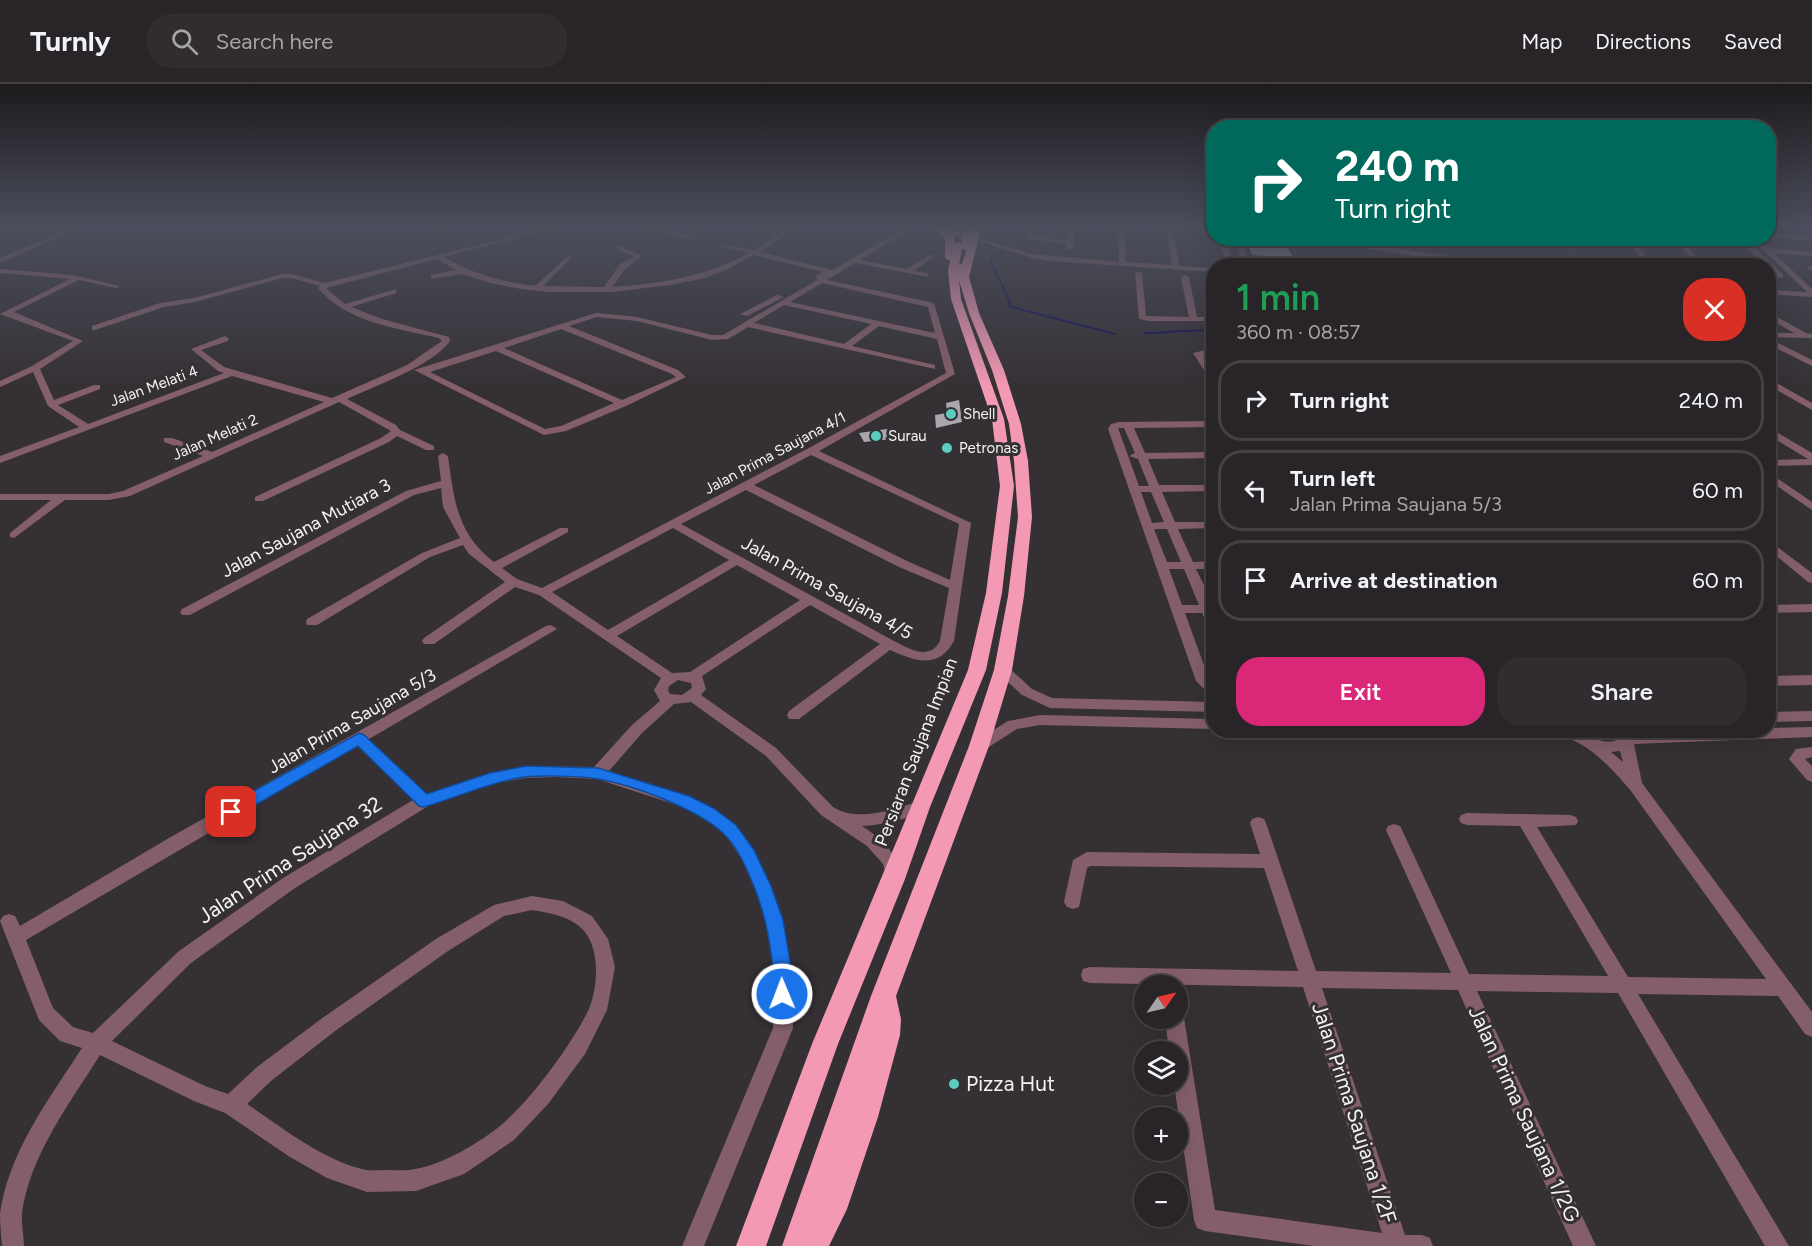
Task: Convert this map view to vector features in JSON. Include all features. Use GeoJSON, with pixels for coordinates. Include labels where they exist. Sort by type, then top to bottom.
{"type":"FeatureCollection","features":[{"type":"Feature","properties":{"kind":"highway","name":"Persiaran Saujana Impian"},"geometry":{"type":"LineString","coordinates":[[751,1246],[825,1044],[977,670],[994,592],[1007,486],[998,419],[956,299],[958,279]]}},
{"type":"Feature","properties":{"kind":"highway","name":"Persiaran Saujana Impian"},"geometry":{"type":"LineString","coordinates":[[797,1246],[883,996],[979,746],[1003,670],[1016,596],[1025,518],[1016,424],[960,279]]}},
{"type":"Feature","properties":{"kind":"highway"},"geometry":{"type":"LineString","coordinates":[[813,1246],[832,1209],[867,1107],[887,1035],[888,1019],[883,996]]}},
{"type":"Feature","properties":{"kind":"street"},"geometry":{"type":"LineString","coordinates":[[4,314],[75,279]]}},
{"type":"Feature","properties":{"kind":"street"},"geometry":{"type":"LineString","coordinates":[[84,279],[116,286]]}},
{"type":"Feature","properties":{"kind":"street"},"geometry":{"type":"LineString","coordinates":[[95,328],[155,307],[270,279]]}},
{"type":"Feature","properties":{"kind":"street"},"geometry":{"type":"LineString","coordinates":[[303,279],[324,285],[346,279]]}},
{"type":"Feature","properties":{"kind":"street"},"geometry":{"type":"LineString","coordinates":[[489,279],[537,288],[607,289],[690,279]]}},
{"type":"Feature","properties":{"kind":"street"},"geometry":{"type":"LineString","coordinates":[[537,288],[546,279]]}},
{"type":"Feature","properties":{"kind":"street"},"geometry":{"type":"LineString","coordinates":[[607,289],[614,279]]}},
{"type":"Feature","properties":{"kind":"street"},"geometry":{"type":"LineString","coordinates":[[744,314],[816,279]]}},
{"type":"Feature","properties":{"kind":"street"},"geometry":{"type":"LineString","coordinates":[[426,374],[495,347],[596,315],[620,315],[716,338],[725,337],[826,279]]}},
{"type":"Feature","properties":{"kind":"street"},"geometry":{"type":"LineString","coordinates":[[1139,279],[1142,317],[1206,319]]}},
{"type":"Feature","properties":{"kind":"street"},"geometry":{"type":"LineString","coordinates":[[1185,279],[1192,319]]}},
{"type":"Feature","properties":{"kind":"street","name":"Jalan Prima Saujana 4/1"},"geometry":{"type":"LineString","coordinates":[[543,592],[949,376],[951,368],[931,305],[823,281]]}},
{"type":"Feature","properties":{"kind":"street","name":"Jalan Melati 2"},"geometry":{"type":"LineString","coordinates":[[0,497],[109,497],[126,494],[410,367],[443,345],[446,340],[386,322],[345,306],[329,298],[322,288],[324,285]]}},
{"type":"Feature","properties":{"kind":"street"},"geometry":{"type":"LineString","coordinates":[[1776,287],[1809,289]]}},
{"type":"Feature","properties":{"kind":"street"},"geometry":{"type":"LineString","coordinates":[[1776,291],[1809,289]]}},
{"type":"Feature","properties":{"kind":"street"},"geometry":{"type":"LineString","coordinates":[[345,306],[393,291]]}},
{"type":"Feature","properties":{"kind":"street"},"geometry":{"type":"LineString","coordinates":[[784,303],[940,337]]}},
{"type":"Feature","properties":{"kind":"street"},"geometry":{"type":"LineString","coordinates":[[0,384],[35,368],[77,343],[78,339],[4,314]]}},
{"type":"Feature","properties":{"kind":"street"},"geometry":{"type":"LineString","coordinates":[[1776,319],[1808,336]]}},
{"type":"Feature","properties":{"kind":"street"},"geometry":{"type":"LineString","coordinates":[[845,347],[878,323]]}},
{"type":"Feature","properties":{"kind":"street"},"geometry":{"type":"LineString","coordinates":[[748,324],[932,367]]}},
{"type":"Feature","properties":{"kind":"street"},"geometry":{"type":"LineString","coordinates":[[410,367],[544,432],[563,429],[678,381],[682,377],[675,372],[561,326]]}},
{"type":"Feature","properties":{"kind":"street"},"geometry":{"type":"LineString","coordinates":[[1776,330],[1795,330]]}},
{"type":"Feature","properties":{"kind":"street"},"geometry":{"type":"LineString","coordinates":[[1776,338],[1808,336]]}},
{"type":"Feature","properties":{"kind":"street"},"geometry":{"type":"LineString","coordinates":[[225,339],[195,349],[220,369],[336,399],[430,448]]}},
{"type":"Feature","properties":{"kind":"street"},"geometry":{"type":"LineString","coordinates":[[1776,343],[1812,363]]}},
{"type":"Feature","properties":{"kind":"street"},"geometry":{"type":"LineString","coordinates":[[495,347],[623,404]]}},
{"type":"Feature","properties":{"kind":"street"},"geometry":{"type":"LineString","coordinates":[[1206,352],[1197,353],[1206,367]]}},
{"type":"Feature","properties":{"kind":"street"},"geometry":{"type":"LineString","coordinates":[[35,368],[51,404],[60,414],[87,427]]}},
{"type":"Feature","properties":{"kind":"street","name":"Jalan Melati 4"},"geometry":{"type":"LineString","coordinates":[[0,460],[232,373]]}},
{"type":"Feature","properties":{"kind":"street"},"geometry":{"type":"LineString","coordinates":[[1776,386],[1812,407]]}},
{"type":"Feature","properties":{"kind":"street"},"geometry":{"type":"LineString","coordinates":[[51,404],[98,387]]}},
{"type":"Feature","properties":{"kind":"street"},"geometry":{"type":"LineString","coordinates":[[1206,424],[1124,425],[1114,426],[1113,429],[1203,681],[1206,684]]}},
{"type":"Feature","properties":{"kind":"street"},"geometry":{"type":"LineString","coordinates":[[1124,425],[1142,456],[1189,566],[1206,599]]}},
{"type":"Feature","properties":{"kind":"street"},"geometry":{"type":"LineString","coordinates":[[259,499],[384,440],[396,432]]}},
{"type":"Feature","properties":{"kind":"street"},"geometry":{"type":"LineString","coordinates":[[1776,435],[1812,457]]}},
{"type":"Feature","properties":{"kind":"street"},"geometry":{"type":"LineString","coordinates":[[168,440],[211,455]]}},
{"type":"Feature","properties":{"kind":"street","name":"Jalan Prima Saujana 4/5"},"geometry":{"type":"LineString","coordinates":[[673,524],[889,644],[921,657],[937,655],[947,641],[965,523],[811,451]]}},
{"type":"Feature","properties":{"kind":"street"},"geometry":{"type":"LineString","coordinates":[[1122,457],[1206,455]]}},
{"type":"Feature","properties":{"kind":"street"},"geometry":{"type":"LineString","coordinates":[[443,456],[449,507],[473,552],[513,582],[543,592],[670,678]]}},
{"type":"Feature","properties":{"kind":"street"},"geometry":{"type":"LineString","coordinates":[[1776,463],[1812,462]]}},
{"type":"Feature","properties":{"kind":"street"},"geometry":{"type":"LineString","coordinates":[[1776,481],[1812,507]]}},
{"type":"Feature","properties":{"kind":"street","name":"Jalan Saujana Mutiara 3"},"geometry":{"type":"LineString","coordinates":[[186,612],[410,493],[446,483]]}},
{"type":"Feature","properties":{"kind":"street"},"geometry":{"type":"LineString","coordinates":[[745,485],[903,564],[956,587]]}},
{"type":"Feature","properties":{"kind":"street"},"geometry":{"type":"LineString","coordinates":[[1134,489],[1206,488]]}},
{"type":"Feature","properties":{"kind":"street"},"geometry":{"type":"LineString","coordinates":[[14,535],[61,498]]}},
{"type":"Feature","properties":{"kind":"street"},"geometry":{"type":"LineString","coordinates":[[1147,526],[1206,525]]}},
{"type":"Feature","properties":{"kind":"street"},"geometry":{"type":"LineString","coordinates":[[492,568],[564,530]]}},
{"type":"Feature","properties":{"kind":"street"},"geometry":{"type":"LineString","coordinates":[[312,622],[426,555],[466,539]]}},
{"type":"Feature","properties":{"kind":"street"},"geometry":{"type":"LineString","coordinates":[[1776,550],[1812,579]]}},
{"type":"Feature","properties":{"kind":"street"},"geometry":{"type":"LineString","coordinates":[[607,636],[737,560]]}},
{"type":"Feature","properties":{"kind":"street"},"geometry":{"type":"LineString","coordinates":[[1162,566],[1206,565]]}},
{"type":"Feature","properties":{"kind":"street"},"geometry":{"type":"LineString","coordinates":[[429,641],[513,582]]}},
{"type":"Feature","properties":{"kind":"street"},"geometry":{"type":"LineString","coordinates":[[693,676],[700,684],[693,696],[680,700],[665,697],[661,690],[670,678],[680,675],[693,676],[810,600]]}},
{"type":"Feature","properties":{"kind":"street"},"geometry":{"type":"LineString","coordinates":[[1177,609],[1206,609]]}},
{"type":"Feature","properties":{"kind":"street"},"geometry":{"type":"LineString","coordinates":[[1776,609],[1812,609]]}},
{"type":"Feature","properties":{"kind":"street","name":"Jalan Prima Saujana 5/3"},"geometry":{"type":"LineString","coordinates":[[96,1043],[67,1035],[46,1014],[13,929],[176,843],[551,629]]}},
{"type":"Feature","properties":{"kind":"street"},"geometry":{"type":"LineString","coordinates":[[794,715],[889,644]]}},
{"type":"Feature","properties":{"kind":"street"},"geometry":{"type":"LineString","coordinates":[[1003,670],[1027,692],[1050,703],[1206,707]]}},
{"type":"Feature","properties":{"kind":"street"},"geometry":{"type":"LineString","coordinates":[[1776,681],[1812,680]]}},
{"type":"Feature","properties":{"kind":"street"},"geometry":{"type":"LineString","coordinates":[[1176,706],[1195,698],[1203,681]]}},
{"type":"Feature","properties":{"kind":"street"},"geometry":{"type":"LineString","coordinates":[[693,696],[771,752],[827,811],[883,851],[891,862],[894,879]]}},
{"type":"Feature","properties":{"kind":"street"},"geometry":{"type":"LineString","coordinates":[[598,773],[637,729],[670,699]]}},
{"type":"Feature","properties":{"kind":"street"},"geometry":{"type":"LineString","coordinates":[[1776,717],[1812,716]]}},
{"type":"Feature","properties":{"kind":"street"},"geometry":{"type":"LineString","coordinates":[[979,746],[1013,725],[1040,720],[1206,724]]}},
{"type":"Feature","properties":{"kind":"street"},"geometry":{"type":"LineString","coordinates":[[1776,733],[1812,732]]}},
{"type":"Feature","properties":{"kind":"street"},"geometry":{"type":"LineString","coordinates":[[1579,738],[1591,744],[1618,766],[1636,787],[1812,1028]]}},
{"type":"Feature","properties":{"kind":"street"},"geometry":{"type":"LineString","coordinates":[[1591,744],[1605,747],[1627,738]]}},
{"type":"Feature","properties":{"kind":"street"},"geometry":{"type":"LineString","coordinates":[[1629,738],[1636,787]]}},
{"type":"Feature","properties":{"kind":"street"},"geometry":{"type":"LineString","coordinates":[[359,739],[424,801]]}},
{"type":"Feature","properties":{"kind":"street"},"geometry":{"type":"LineString","coordinates":[[1812,752],[1801,753],[1796,759],[1812,776]]}},
{"type":"Feature","properties":{"kind":"street","name":"Jalan Prima Saujana 32"},"geometry":{"type":"LineString","coordinates":[[12,1246],[11,1215],[19,1180],[59,1102],[96,1043],[185,957],[289,883],[424,801],[490,779],[526,772],[598,773],[683,801],[708,813],[731,830],[748,855],[774,920],[781,961],[783,1028],[693,1246]]}},
{"type":"Feature","properties":{"kind":"street"},"geometry":{"type":"LineString","coordinates":[[838,817],[874,821],[890,819],[920,807]]}},
{"type":"Feature","properties":{"kind":"street"},"geometry":{"type":"LineString","coordinates":[[1467,819],[1569,821]]}},
{"type":"Feature","properties":{"kind":"street"},"geometry":{"type":"LineString","coordinates":[[1525,820],[1778,1246]]}},
{"type":"Feature","properties":{"kind":"street","name":"Jalan Prima Saujana 1/2F"},"geometry":{"type":"LineString","coordinates":[[1258,823],[1398,1246]]}},
{"type":"Feature","properties":{"kind":"street","name":"Jalan Prima Saujana 1/2G"},"geometry":{"type":"LineString","coordinates":[[1394,830],[1585,1246]]}},
{"type":"Feature","properties":{"kind":"street"},"geometry":{"type":"LineString","coordinates":[[1073,902],[1080,865],[1087,859],[1271,861]]}},
{"type":"Feature","properties":{"kind":"street"},"geometry":{"type":"LineString","coordinates":[[96,1043],[201,1094],[231,1105],[297,1150],[335,1170],[367,1181],[416,1180],[456,1166],[507,1133],[541,1097],[578,1047],[598,1010],[606,967],[599,939],[586,921],[563,908],[532,903],[500,910],[442,945],[328,1025],[264,1074],[231,1105]]}},
{"type":"Feature","properties":{"kind":"street"},"geometry":{"type":"LineString","coordinates":[[1090,975],[1134,978]]}},
{"type":"Feature","properties":{"kind":"street"},"geometry":{"type":"LineString","coordinates":[[1188,981],[1310,980],[1783,988]]}},
{"type":"Feature","properties":{"kind":"street"},"geometry":{"type":"LineString","coordinates":[[1176,1029],[1205,1220],[1398,1246],[1422,1246]]}},
{"type":"Feature","properties":{"kind":"building","name":"Shell"},"geometry":{"type":"Polygon","coordinates":[[[959,400],[962,422],[936,428],[935,415],[947,413],[946,403],[959,400]]]}},
{"type":"Feature","properties":{"kind":"building","name":"Surau"},"geometry":{"type":"Polygon","coordinates":[[[887,429],[892,439],[864,442],[859,433],[887,429]]]}},
{"type":"Feature","properties":{"kind":"waterway"},"geometry":{"type":"LineString","coordinates":[[999,279],[1010,302],[1008,306],[1115,334]]}},
{"type":"Feature","properties":{"kind":"waterway"},"geometry":{"type":"LineString","coordinates":[[1144,333],[1206,331]]}},
{"type":"Feature","properties":{"kind":"place","name":"Shell"},"geometry":{"type":"Point","coordinates":[951,414]}},
{"type":"Feature","properties":{"kind":"place","name":"Surau"},"geometry":{"type":"Point","coordinates":[876,436]}},
{"type":"Feature","properties":{"kind":"place","name":"Petronas"},"geometry":{"type":"Point","coordinates":[947,448]}},
{"type":"Feature","properties":{"kind":"place","name":"Pizza Hut"},"geometry":{"type":"Point","coordinates":[954,1084]}},
{"type":"Feature","properties":{"kind":"route"},"geometry":{"type":"LineString","coordinates":[[231,812],[359,739],[424,801],[490,779],[526,772],[598,773],[640,785],[708,813],[731,830],[748,855],[774,920],[781,961],[782,994]]}}]}
